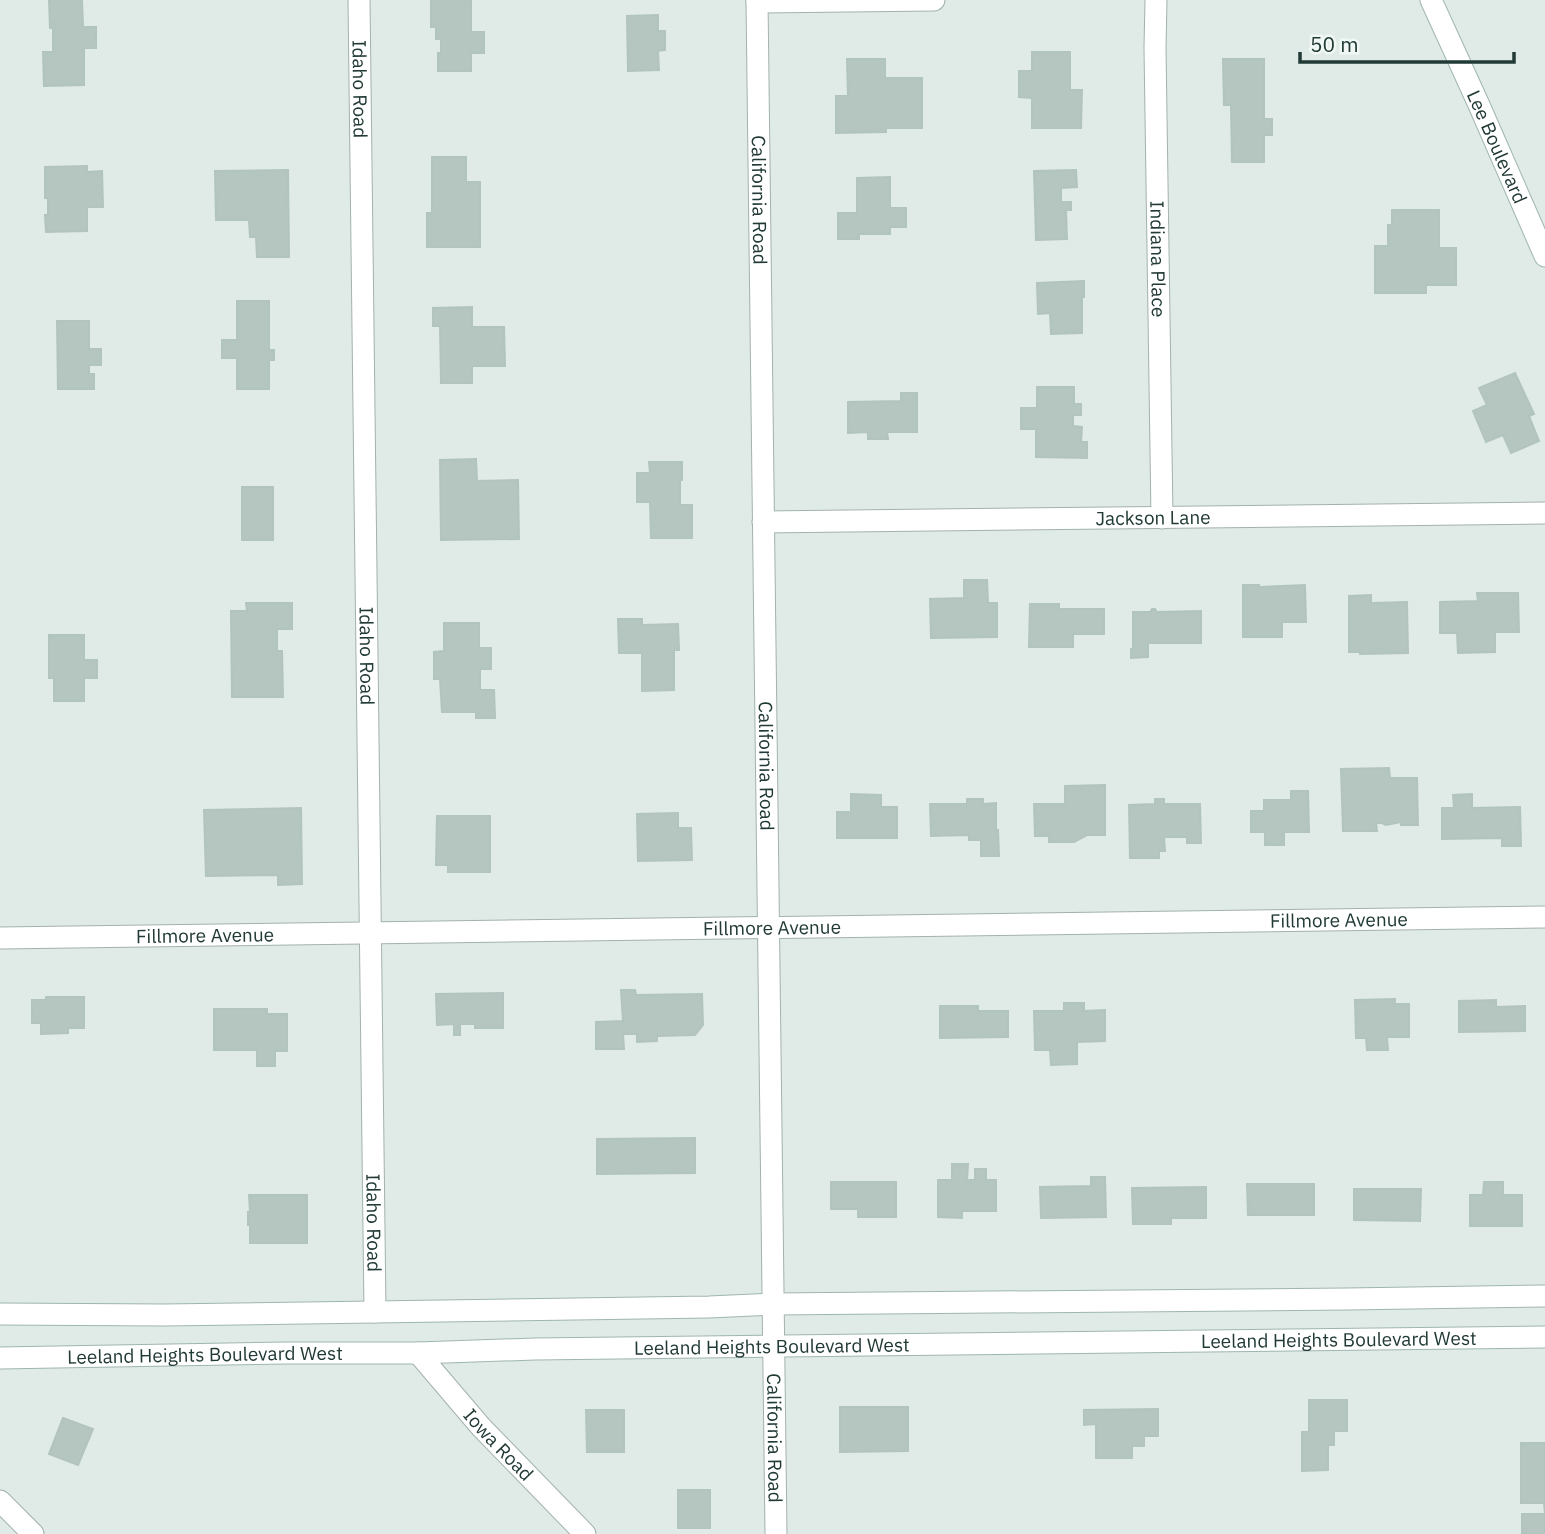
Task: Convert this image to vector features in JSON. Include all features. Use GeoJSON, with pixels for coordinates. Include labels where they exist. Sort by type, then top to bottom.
{"type":"FeatureCollection","features":[{"type":"Feature","properties":{"kind":"street","name":"Idaho Road"},"geometry":{"type":"LineString","coordinates":[[359,0],[375,1312]]}},
{"type":"Feature","properties":{"kind":"street"},"geometry":{"type":"LineString","coordinates":[[757,1],[934,0]]}},
{"type":"Feature","properties":{"kind":"street","name":"Indiana Place"},"geometry":{"type":"LineString","coordinates":[[1156,0],[1162,518]]}},
{"type":"Feature","properties":{"kind":"street","name":"Lee Boulevard"},"geometry":{"type":"LineString","coordinates":[[1431,0],[1545,256]]}},
{"type":"Feature","properties":{"kind":"street","name":"California Road"},"geometry":{"type":"LineString","coordinates":[[757,1],[776,1534]]}},
{"type":"Feature","properties":{"kind":"street","name":"Jackson Lane"},"geometry":{"type":"LineString","coordinates":[[763,522],[1545,513]]}},
{"type":"Feature","properties":{"kind":"street","name":"Fillmore Avenue"},"geometry":{"type":"LineString","coordinates":[[0,938],[1545,917]]}},
{"type":"Feature","properties":{"kind":"street"},"geometry":{"type":"LineString","coordinates":[[0,1314],[164,1315],[774,1304],[1545,1296]]}},
{"type":"Feature","properties":{"kind":"street","name":"Leeland Heights Boulevard West"},"geometry":{"type":"LineString","coordinates":[[0,1358],[1545,1337]]}},
{"type":"Feature","properties":{"kind":"street","name":"Iowa Road"},"geometry":{"type":"LineString","coordinates":[[418,1353],[481,1427],[585,1534]]}},
{"type":"Feature","properties":{"kind":"street"},"geometry":{"type":"LineString","coordinates":[[0,1501],[33,1534]]}},
{"type":"Feature","properties":{"kind":"building"},"geometry":{"type":"Polygon","coordinates":[[[49,0],[82,0],[83,27],[96,27],[96,48],[84,48],[84,85],[44,86],[43,52],[53,52],[49,0]]]}},
{"type":"Feature","properties":{"kind":"building"},"geometry":{"type":"Polygon","coordinates":[[[431,0],[471,0],[471,32],[484,32],[484,53],[471,53],[471,71],[438,71],[441,39],[436,39],[436,27],[431,27],[431,0]]]}},
{"type":"Feature","properties":{"kind":"building"},"geometry":{"type":"Polygon","coordinates":[[[658,15],[658,31],[665,31],[665,50],[658,51],[659,70],[628,71],[627,16],[658,15]]]}},
{"type":"Feature","properties":{"kind":"building"},"geometry":{"type":"Polygon","coordinates":[[[1032,52],[1070,52],[1070,90],[1082,90],[1081,128],[1032,128],[1032,98],[1019,97],[1019,71],[1032,71],[1032,52]]]}},
{"type":"Feature","properties":{"kind":"building"},"geometry":{"type":"Polygon","coordinates":[[[847,59],[885,59],[885,78],[922,78],[922,128],[836,133],[836,96],[848,96],[847,59]]]}},
{"type":"Feature","properties":{"kind":"building"},"geometry":{"type":"Polygon","coordinates":[[[1223,59],[1264,59],[1264,119],[1272,119],[1272,135],[1264,135],[1264,162],[1232,162],[1231,105],[1224,105],[1223,59]]]}},
{"type":"Feature","properties":{"kind":"building"},"geometry":{"type":"Polygon","coordinates":[[[432,157],[466,157],[466,182],[480,182],[480,247],[427,247],[427,213],[432,213],[432,157]]]}},
{"type":"Feature","properties":{"kind":"building"},"geometry":{"type":"Polygon","coordinates":[[[87,166],[87,172],[102,171],[103,207],[87,207],[87,231],[46,232],[48,198],[45,198],[45,167],[87,166]]]}},
{"type":"Feature","properties":{"kind":"building"},"geometry":{"type":"Polygon","coordinates":[[[288,170],[289,257],[257,257],[256,237],[250,237],[249,220],[216,220],[215,171],[288,170]]]}},
{"type":"Feature","properties":{"kind":"building"},"geometry":{"type":"Polygon","coordinates":[[[1076,170],[1077,187],[1061,188],[1061,202],[1071,202],[1071,210],[1066,210],[1067,239],[1036,240],[1034,171],[1076,170]]]}},
{"type":"Feature","properties":{"kind":"building"},"geometry":{"type":"Polygon","coordinates":[[[890,177],[890,208],[906,208],[906,227],[890,227],[890,234],[859,234],[859,239],[838,239],[838,213],[857,213],[857,178],[890,177]]]}},
{"type":"Feature","properties":{"kind":"building"},"geometry":{"type":"Polygon","coordinates":[[[1392,210],[1439,210],[1439,248],[1456,248],[1456,285],[1426,285],[1426,293],[1375,293],[1375,246],[1388,246],[1388,225],[1392,225],[1392,210]]]}},
{"type":"Feature","properties":{"kind":"building"},"geometry":{"type":"Polygon","coordinates":[[[1084,281],[1082,333],[1051,334],[1050,313],[1038,314],[1037,283],[1084,281]]]}},
{"type":"Feature","properties":{"kind":"building"},"geometry":{"type":"Polygon","coordinates":[[[237,301],[269,301],[269,350],[274,350],[274,360],[269,360],[269,389],[237,389],[237,358],[222,358],[222,340],[237,340],[237,301]]]}},
{"type":"Feature","properties":{"kind":"building"},"geometry":{"type":"Polygon","coordinates":[[[472,307],[472,327],[504,327],[505,366],[472,366],[472,383],[441,383],[440,326],[433,326],[433,308],[472,307]]]}},
{"type":"Feature","properties":{"kind":"building"},"geometry":{"type":"Polygon","coordinates":[[[57,321],[89,321],[89,349],[101,349],[101,365],[89,365],[89,374],[94,374],[94,389],[58,389],[57,321]]]}},
{"type":"Feature","properties":{"kind":"building"},"geometry":{"type":"Polygon","coordinates":[[[1515,373],[1534,414],[1529,416],[1539,441],[1511,453],[1503,435],[1486,442],[1473,411],[1487,405],[1479,388],[1515,373]]]}},
{"type":"Feature","properties":{"kind":"building"},"geometry":{"type":"Polygon","coordinates":[[[1037,387],[1074,387],[1074,404],[1081,404],[1081,415],[1073,415],[1073,426],[1082,427],[1081,442],[1087,442],[1087,458],[1036,457],[1036,429],[1021,429],[1021,408],[1037,408],[1037,387]]]}},
{"type":"Feature","properties":{"kind":"building"},"geometry":{"type":"Polygon","coordinates":[[[901,393],[917,393],[917,432],[887,432],[888,439],[868,439],[868,432],[848,433],[848,402],[901,401],[901,393]]]}},
{"type":"Feature","properties":{"kind":"building"},"geometry":{"type":"Polygon","coordinates":[[[476,459],[477,481],[518,480],[519,539],[441,540],[440,460],[476,459]]]}},
{"type":"Feature","properties":{"kind":"building"},"geometry":{"type":"Polygon","coordinates":[[[649,462],[682,462],[680,505],[692,505],[692,538],[651,538],[650,502],[637,502],[637,473],[650,473],[649,462]]]}},
{"type":"Feature","properties":{"kind":"building"},"geometry":{"type":"Polygon","coordinates":[[[242,487],[273,487],[273,540],[242,540],[242,487]]]}},
{"type":"Feature","properties":{"kind":"building"},"geometry":{"type":"Polygon","coordinates":[[[964,580],[987,580],[988,603],[997,603],[997,637],[931,638],[930,599],[964,598],[964,580]]]}},
{"type":"Feature","properties":{"kind":"building"},"geometry":{"type":"Polygon","coordinates":[[[1243,585],[1305,585],[1306,622],[1282,622],[1282,637],[1243,637],[1243,585]]]}},
{"type":"Feature","properties":{"kind":"building"},"geometry":{"type":"Polygon","coordinates":[[[1477,593],[1518,593],[1519,632],[1495,632],[1495,652],[1458,653],[1457,633],[1440,633],[1440,602],[1478,601],[1477,593]]]}},
{"type":"Feature","properties":{"kind":"building"},"geometry":{"type":"Polygon","coordinates":[[[1371,595],[1371,603],[1407,602],[1408,653],[1349,652],[1349,596],[1371,595]]]}},
{"type":"Feature","properties":{"kind":"building"},"geometry":{"type":"Polygon","coordinates":[[[246,603],[292,603],[292,629],[277,629],[277,651],[282,651],[283,697],[232,697],[231,611],[247,611],[246,603]]]}},
{"type":"Feature","properties":{"kind":"building"},"geometry":{"type":"Polygon","coordinates":[[[1030,604],[1059,604],[1059,609],[1104,609],[1104,634],[1073,634],[1073,647],[1029,647],[1030,604]]]}},
{"type":"Feature","properties":{"kind":"building"},"geometry":{"type":"Polygon","coordinates":[[[1152,609],[1157,612],[1201,611],[1201,643],[1148,643],[1148,657],[1131,658],[1133,612],[1150,612],[1152,609]]]}},
{"type":"Feature","properties":{"kind":"building"},"geometry":{"type":"Polygon","coordinates":[[[618,619],[642,619],[642,625],[678,624],[679,650],[674,650],[674,690],[642,691],[642,653],[619,653],[618,619]]]}},
{"type":"Feature","properties":{"kind":"building"},"geometry":{"type":"Polygon","coordinates":[[[444,623],[479,623],[479,648],[491,648],[491,669],[480,669],[480,690],[494,690],[495,718],[476,718],[476,712],[442,712],[440,679],[434,679],[434,652],[444,651],[444,623]]]}},
{"type":"Feature","properties":{"kind":"building"},"geometry":{"type":"Polygon","coordinates":[[[49,635],[84,635],[84,660],[97,660],[97,678],[84,678],[84,701],[54,701],[54,678],[49,678],[49,635]]]}},
{"type":"Feature","properties":{"kind":"building"},"geometry":{"type":"Polygon","coordinates":[[[1389,768],[1390,778],[1417,778],[1418,825],[1401,825],[1401,822],[1386,825],[1376,823],[1377,831],[1343,831],[1341,769],[1389,768]]]}},
{"type":"Feature","properties":{"kind":"building"},"geometry":{"type":"Polygon","coordinates":[[[1105,785],[1105,835],[1087,835],[1074,842],[1049,842],[1049,836],[1035,836],[1034,804],[1065,804],[1065,786],[1105,785]]]}},
{"type":"Feature","properties":{"kind":"building"},"geometry":{"type":"Polygon","coordinates":[[[1291,791],[1308,791],[1309,832],[1284,832],[1284,845],[1265,845],[1265,832],[1251,832],[1251,811],[1264,811],[1264,800],[1291,800],[1291,791]]]}},
{"type":"Feature","properties":{"kind":"building"},"geometry":{"type":"Polygon","coordinates":[[[851,794],[881,795],[881,807],[897,807],[897,838],[837,838],[837,812],[851,812],[851,794]]]}},
{"type":"Feature","properties":{"kind":"building"},"geometry":{"type":"Polygon","coordinates":[[[1472,794],[1472,808],[1520,807],[1521,846],[1502,846],[1502,838],[1442,839],[1442,808],[1454,808],[1453,795],[1472,794]]]}},
{"type":"Feature","properties":{"kind":"building"},"geometry":{"type":"Polygon","coordinates":[[[967,799],[983,799],[983,804],[996,803],[999,856],[981,856],[981,840],[969,840],[969,835],[931,836],[930,804],[967,804],[967,799]]]}},
{"type":"Feature","properties":{"kind":"building"},"geometry":{"type":"Polygon","coordinates":[[[1155,799],[1164,799],[1164,804],[1200,804],[1201,843],[1187,843],[1187,837],[1164,837],[1165,851],[1159,851],[1159,858],[1130,858],[1129,805],[1155,804],[1155,799]]]}},
{"type":"Feature","properties":{"kind":"building"},"geometry":{"type":"Polygon","coordinates":[[[301,808],[302,884],[278,885],[278,875],[206,876],[204,810],[301,808]]]}},
{"type":"Feature","properties":{"kind":"building"},"geometry":{"type":"Polygon","coordinates":[[[678,813],[678,828],[691,828],[692,860],[638,861],[637,814],[678,813]]]}},
{"type":"Feature","properties":{"kind":"building"},"geometry":{"type":"Polygon","coordinates":[[[437,816],[490,816],[490,872],[448,872],[448,865],[436,865],[437,816]]]}},
{"type":"Feature","properties":{"kind":"building"},"geometry":{"type":"Polygon","coordinates":[[[621,990],[635,990],[636,995],[702,994],[703,1025],[695,1035],[657,1036],[657,1041],[637,1042],[637,1034],[623,1034],[624,1049],[596,1049],[596,1022],[623,1021],[621,990]]]}},
{"type":"Feature","properties":{"kind":"building"},"geometry":{"type":"Polygon","coordinates":[[[503,993],[503,1028],[475,1028],[475,1024],[460,1024],[460,1035],[454,1035],[454,1024],[437,1025],[436,994],[503,993]]]}},
{"type":"Feature","properties":{"kind":"building"},"geometry":{"type":"Polygon","coordinates":[[[46,997],[84,997],[84,1028],[68,1028],[68,1033],[41,1034],[41,1023],[32,1023],[32,1000],[46,1000],[46,997]]]}},
{"type":"Feature","properties":{"kind":"building"},"geometry":{"type":"Polygon","coordinates":[[[1395,999],[1395,1004],[1409,1004],[1409,1037],[1387,1037],[1388,1050],[1367,1050],[1366,1038],[1356,1038],[1355,1000],[1395,999]]]}},
{"type":"Feature","properties":{"kind":"building"},"geometry":{"type":"Polygon","coordinates":[[[1496,1000],[1496,1007],[1525,1006],[1525,1031],[1459,1032],[1459,1001],[1496,1000]]]}},
{"type":"Feature","properties":{"kind":"building"},"geometry":{"type":"Polygon","coordinates":[[[1064,1003],[1084,1003],[1084,1011],[1105,1010],[1105,1041],[1077,1042],[1077,1064],[1051,1065],[1050,1050],[1035,1050],[1034,1011],[1064,1011],[1064,1003]]]}},
{"type":"Feature","properties":{"kind":"building"},"geometry":{"type":"Polygon","coordinates":[[[940,1006],[978,1006],[978,1011],[1008,1011],[1008,1037],[940,1038],[940,1006]]]}},
{"type":"Feature","properties":{"kind":"building"},"geometry":{"type":"Polygon","coordinates":[[[214,1009],[267,1009],[267,1014],[287,1014],[287,1051],[275,1051],[275,1066],[257,1066],[257,1050],[214,1050],[214,1009]]]}},
{"type":"Feature","properties":{"kind":"building"},"geometry":{"type":"Polygon","coordinates":[[[695,1138],[695,1173],[597,1174],[597,1139],[695,1138]]]}},
{"type":"Feature","properties":{"kind":"building"},"geometry":{"type":"Polygon","coordinates":[[[952,1164],[968,1164],[967,1180],[975,1180],[975,1169],[986,1169],[986,1180],[996,1180],[996,1211],[962,1211],[962,1218],[938,1217],[938,1180],[952,1180],[952,1164]]]}},
{"type":"Feature","properties":{"kind":"building"},"geometry":{"type":"Polygon","coordinates":[[[1091,1177],[1105,1177],[1106,1217],[1041,1218],[1040,1187],[1091,1186],[1091,1177]]]}},
{"type":"Feature","properties":{"kind":"building"},"geometry":{"type":"Polygon","coordinates":[[[831,1182],[896,1182],[896,1217],[858,1217],[858,1209],[831,1209],[831,1182]]]}},
{"type":"Feature","properties":{"kind":"building"},"geometry":{"type":"Polygon","coordinates":[[[1484,1182],[1503,1182],[1503,1195],[1522,1195],[1522,1226],[1470,1226],[1470,1195],[1483,1195],[1484,1182]]]}},
{"type":"Feature","properties":{"kind":"building"},"geometry":{"type":"Polygon","coordinates":[[[1247,1184],[1314,1184],[1314,1215],[1248,1215],[1247,1184]]]}},
{"type":"Feature","properties":{"kind":"building"},"geometry":{"type":"Polygon","coordinates":[[[1206,1187],[1206,1218],[1171,1218],[1171,1224],[1133,1224],[1132,1188],[1206,1187]]]}},
{"type":"Feature","properties":{"kind":"building"},"geometry":{"type":"Polygon","coordinates":[[[1354,1189],[1421,1189],[1420,1221],[1354,1220],[1354,1189]]]}},
{"type":"Feature","properties":{"kind":"building"},"geometry":{"type":"Polygon","coordinates":[[[249,1195],[307,1195],[307,1243],[250,1243],[249,1195]]]}},
{"type":"Feature","properties":{"kind":"building"},"geometry":{"type":"Polygon","coordinates":[[[1309,1400],[1347,1400],[1347,1431],[1334,1431],[1334,1445],[1328,1445],[1328,1470],[1302,1471],[1302,1432],[1309,1432],[1309,1400]]]}},
{"type":"Feature","properties":{"kind":"building"},"geometry":{"type":"Polygon","coordinates":[[[840,1407],[908,1407],[908,1451],[840,1452],[840,1407]]]}},
{"type":"Feature","properties":{"kind":"building"},"geometry":{"type":"Polygon","coordinates":[[[1158,1409],[1158,1436],[1144,1436],[1144,1446],[1132,1446],[1132,1458],[1096,1458],[1096,1424],[1084,1425],[1084,1410],[1158,1409]]]}},
{"type":"Feature","properties":{"kind":"building"},"geometry":{"type":"Polygon","coordinates":[[[586,1410],[624,1410],[624,1452],[587,1452],[586,1410]]]}},
{"type":"Feature","properties":{"kind":"building"},"geometry":{"type":"Polygon","coordinates":[[[63,1418],[93,1429],[78,1465],[49,1454],[63,1418]]]}},
{"type":"Feature","properties":{"kind":"building"},"geometry":{"type":"Polygon","coordinates":[[[1521,1443],[1545,1443],[1545,1503],[1521,1503],[1521,1443]]]}},
{"type":"Feature","properties":{"kind":"building"},"geometry":{"type":"Polygon","coordinates":[[[678,1490],[710,1490],[710,1528],[678,1528],[678,1490]]]}},
{"type":"Feature","properties":{"kind":"building"},"geometry":{"type":"Polygon","coordinates":[[[1522,1514],[1545,1514],[1545,1534],[1522,1534],[1522,1514]]]}}]}
